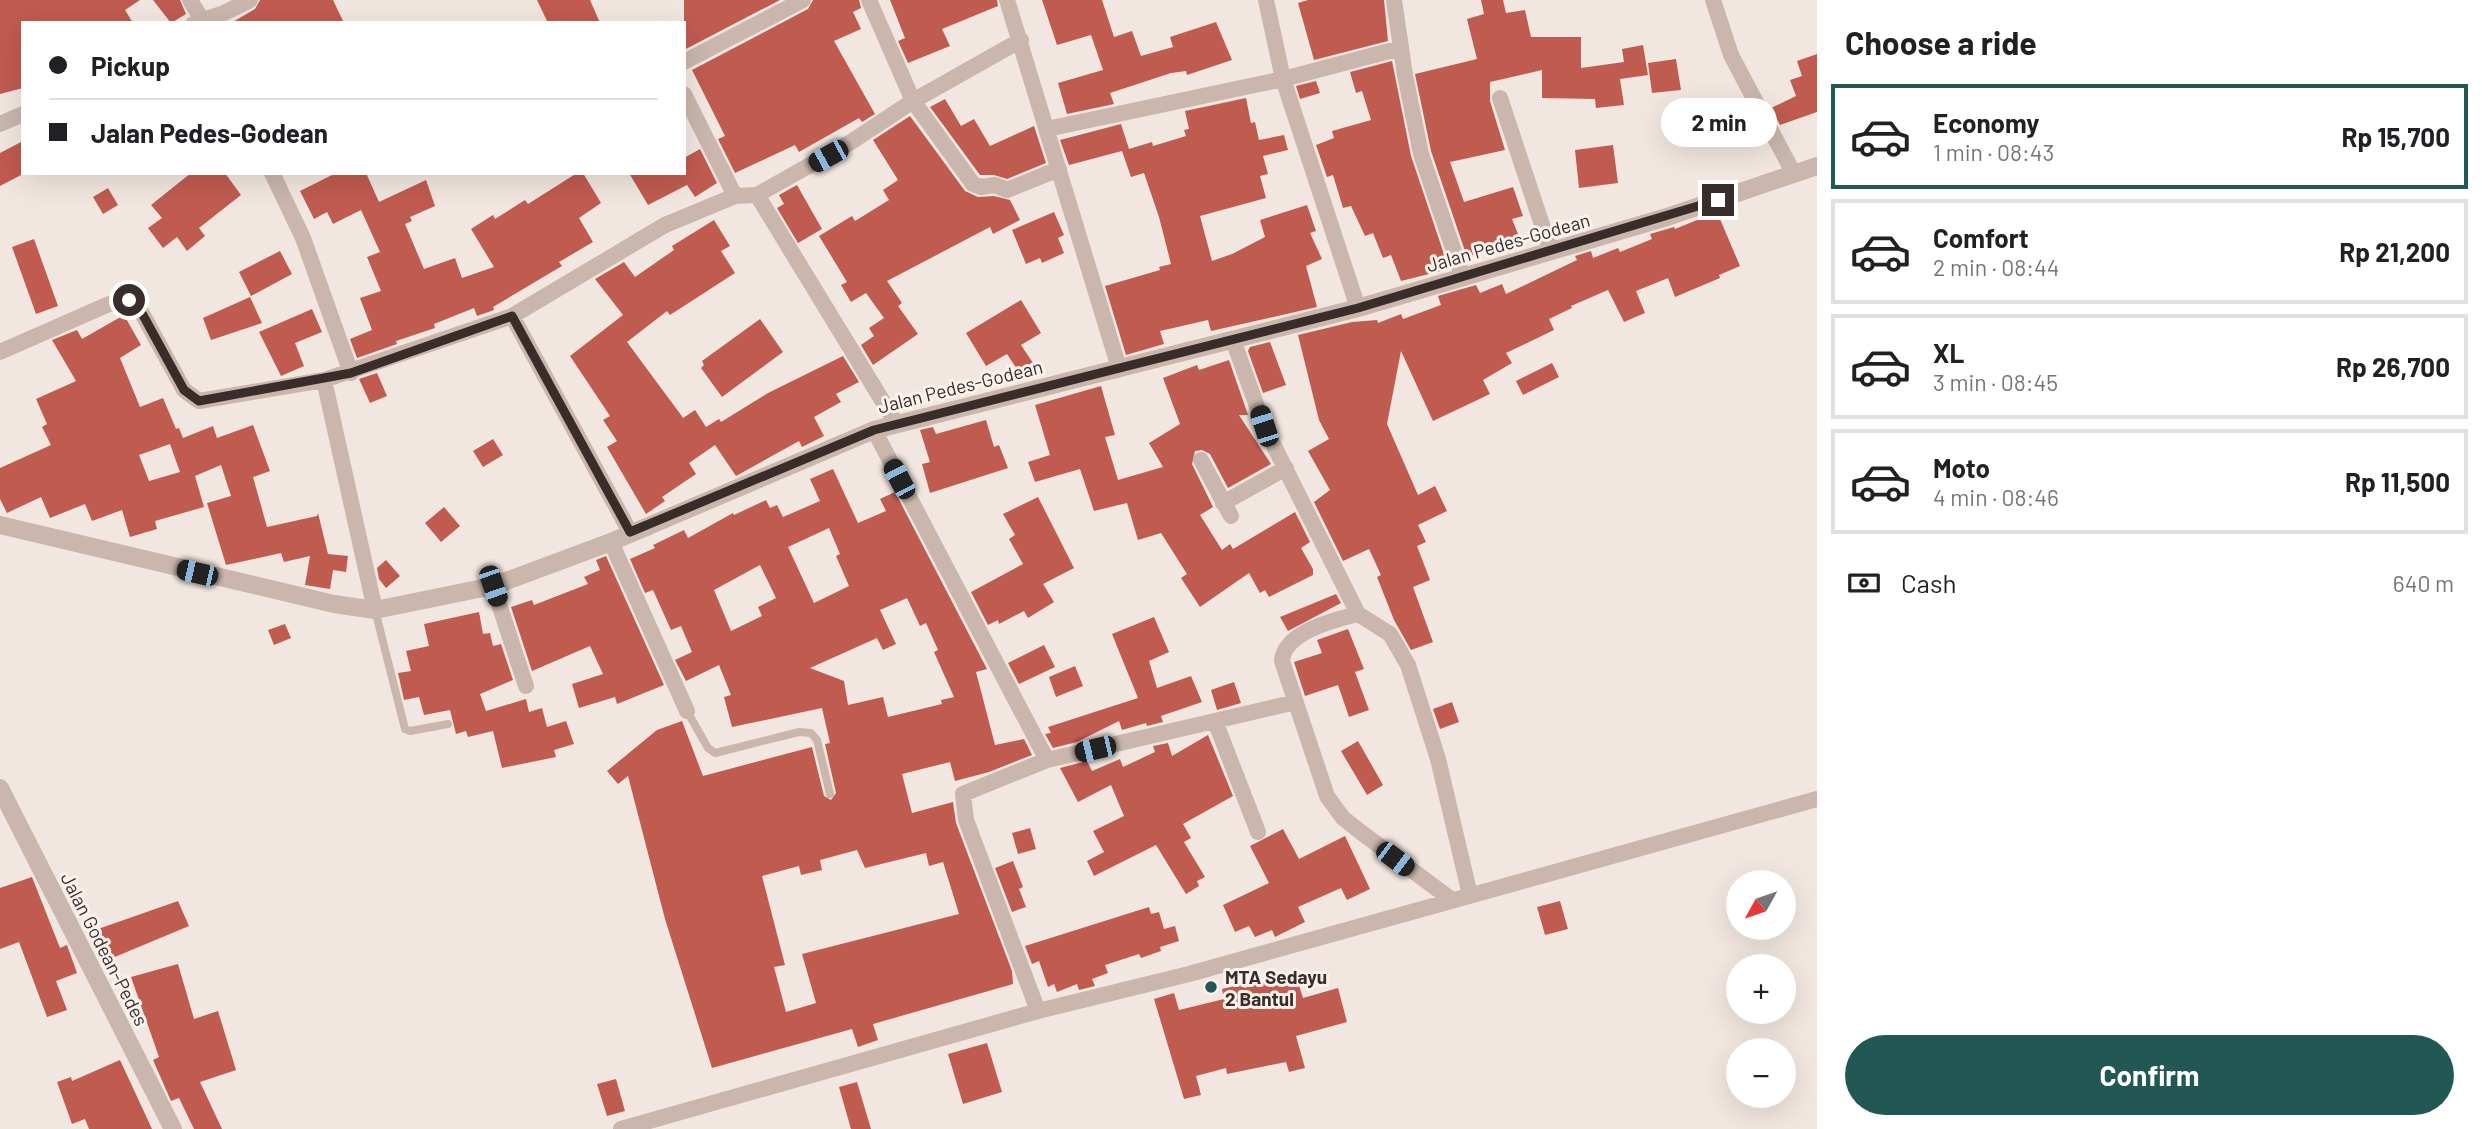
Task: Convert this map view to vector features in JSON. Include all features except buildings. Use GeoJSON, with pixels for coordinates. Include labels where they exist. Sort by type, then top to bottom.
{"type":"FeatureCollection","features":[{"type":"Feature","properties":{"kind":"street"},"geometry":{"type":"LineString","coordinates":[[190,0],[200,21],[250,0]]}},
{"type":"Feature","properties":{"kind":"street"},"geometry":{"type":"LineString","coordinates":[[686,61],[803,0]]}},
{"type":"Feature","properties":{"kind":"street"},"geometry":{"type":"LineString","coordinates":[[869,0],[913,101],[976,187],[990,184],[1001,189],[1012,189],[1059,169]]}},
{"type":"Feature","properties":{"kind":"street"},"geometry":{"type":"LineString","coordinates":[[1007,0],[1119,368]]}},
{"type":"Feature","properties":{"kind":"street"},"geometry":{"type":"LineString","coordinates":[[1266,0],[1283,79],[1358,308]]}},
{"type":"Feature","properties":{"kind":"street"},"geometry":{"type":"LineString","coordinates":[[1394,0],[1429,184],[1463,278]]}},
{"type":"Feature","properties":{"kind":"street"},"geometry":{"type":"LineString","coordinates":[[1713,0],[1731,55],[1794,174]]}},
{"type":"Feature","properties":{"kind":"street"},"geometry":{"type":"LineString","coordinates":[[0,352],[109,304],[129,300],[138,306],[184,390],[199,401],[351,373],[512,316],[665,225],[735,196],[757,195],[1021,40]]}},
{"type":"Feature","properties":{"kind":"street"},"geometry":{"type":"LineString","coordinates":[[1047,129],[1283,79],[1401,48]]}},
{"type":"Feature","properties":{"kind":"street"},"geometry":{"type":"LineString","coordinates":[[686,98],[735,196]]}},
{"type":"Feature","properties":{"kind":"street"},"geometry":{"type":"LineString","coordinates":[[1500,98],[1551,252]]}},
{"type":"Feature","properties":{"kind":"street"},"geometry":{"type":"LineString","coordinates":[[0,124],[21,115]]}},
{"type":"Feature","properties":{"kind":"street","name":"Jalan Pedes-Godean"},"geometry":{"type":"LineString","coordinates":[[0,525],[264,589],[375,610],[493,586],[611,542],[874,430],[1358,308],[1667,217],[1817,166]]}},
{"type":"Feature","properties":{"kind":"street"},"geometry":{"type":"LineString","coordinates":[[273,175],[303,238],[351,373]]}},
{"type":"Feature","properties":{"kind":"street"},"geometry":{"type":"LineString","coordinates":[[757,195],[897,423]]}},
{"type":"Feature","properties":{"kind":"street"},"geometry":{"type":"LineString","coordinates":[[512,316],[630,532]]}},
{"type":"Feature","properties":{"kind":"street"},"geometry":{"type":"LineString","coordinates":[[1233,340],[1264,426],[1358,614],[1390,634],[1408,665],[1438,759],[1470,895]]}},
{"type":"Feature","properties":{"kind":"street"},"geometry":{"type":"LineString","coordinates":[[324,380],[375,610]]}},
{"type":"Feature","properties":{"kind":"street"},"geometry":{"type":"LineString","coordinates":[[874,430],[1047,760]]}},
{"type":"Feature","properties":{"kind":"street"},"geometry":{"type":"LineString","coordinates":[[1201,460],[1227,510],[1286,468]]}},
{"type":"Feature","properties":{"kind":"street"},"geometry":{"type":"LineString","coordinates":[[611,542],[687,711]]}},
{"type":"Feature","properties":{"kind":"street"},"geometry":{"type":"LineString","coordinates":[[493,586],[526,686]]}},
{"type":"Feature","properties":{"kind":"street"},"geometry":{"type":"LineString","coordinates":[[1358,614],[1331,621],[1288,644],[1282,661],[1319,779],[1337,810],[1362,834],[1448,901]]}},
{"type":"Feature","properties":{"kind":"street"},"geometry":{"type":"LineString","coordinates":[[1038,1011],[966,820],[962,798],[965,791],[1047,760],[1296,702]]}},
{"type":"Feature","properties":{"kind":"street"},"geometry":{"type":"LineString","coordinates":[[1214,721],[1258,832]]}},
{"type":"Feature","properties":{"kind":"street","name":"Jalan Godean-Pedes"},"geometry":{"type":"LineString","coordinates":[[0,788],[173,1129]]}},
{"type":"Feature","properties":{"kind":"street"},"geometry":{"type":"LineString","coordinates":[[621,1129],[1038,1011],[1189,974],[1817,799]]}},
{"type":"Feature","properties":{"kind":"lane"},"geometry":{"type":"LineString","coordinates":[[375,610],[405,729],[410,732],[448,724]]}},
{"type":"Feature","properties":{"kind":"lane"},"geometry":{"type":"LineString","coordinates":[[687,711],[708,748],[715,753],[799,732],[811,733],[817,740],[830,794]]}},
{"type":"Feature","properties":{"kind":"place","name":"MTA Sedayu 2 Bantul"},"geometry":{"type":"Point","coordinates":[1211,987]}},
{"type":"Feature","properties":{"kind":"route"},"geometry":{"type":"LineString","coordinates":[[129,300],[138,306],[184,390],[199,401],[351,373],[512,316],[630,532],[874,430],[1358,308],[1718,200]]}}]}
